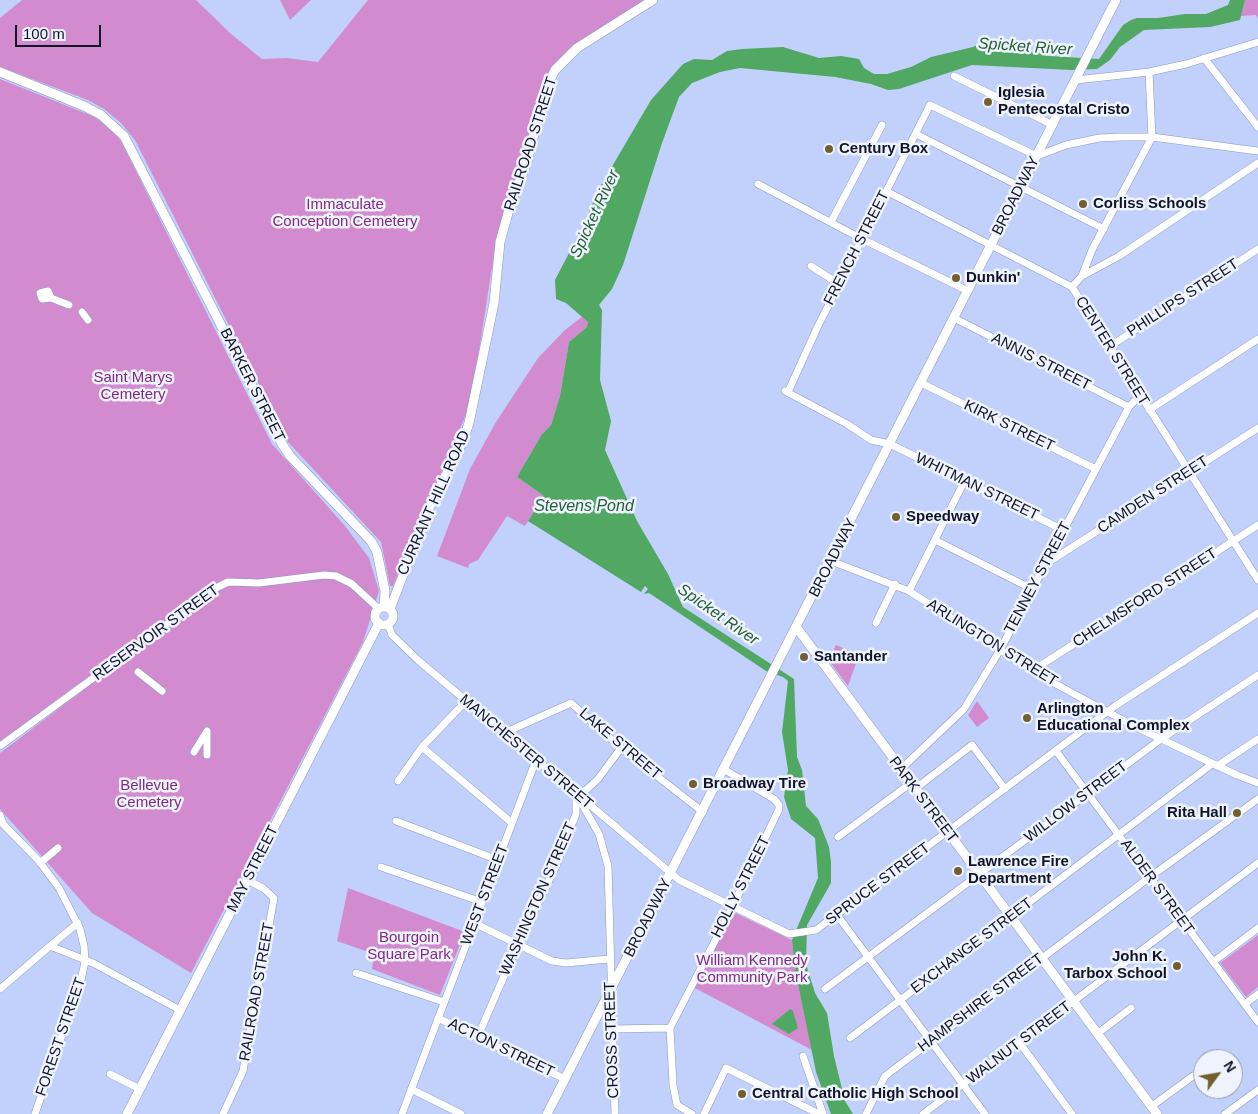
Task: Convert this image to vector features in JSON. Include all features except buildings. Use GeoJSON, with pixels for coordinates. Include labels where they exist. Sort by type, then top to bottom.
{"type":"FeatureCollection","features":[{"type":"Feature","properties":{"kind":"main road","name":"RAILROAD STREET"},"geometry":{"type":"LineString","coordinates":[[497,278],[500,242],[510,206],[527,162],[543,98],[555,70],[577,48],[653,0]]}},
{"type":"Feature","properties":{"kind":"main road","name":"BROADWAY"},"geometry":{"type":"LineString","coordinates":[[547,1114],[725,770],[1116,0]]}},
{"type":"Feature","properties":{"kind":"main road","name":"BARKER STREET"},"geometry":{"type":"LineString","coordinates":[[0,72],[84,106],[101,115],[120,131],[131,147],[282,444],[290,456],[371,541],[377,552],[385,591],[384,608]]}},
{"type":"Feature","properties":{"kind":"main road","name":"CURRANT HILL ROAD"},"geometry":{"type":"LineString","coordinates":[[384,608],[429,508],[462,443],[469,423],[494,303],[497,278]]}},
{"type":"Feature","properties":{"kind":"main road"},"geometry":{"type":"LineString","coordinates":[[384,608],[393,617],[384,624],[376,616],[384,608]]}},
{"type":"Feature","properties":{"kind":"main road","name":"MAY STREET"},"geometry":{"type":"LineString","coordinates":[[127,1114],[247,880],[384,624]]}},
{"type":"Feature","properties":{"kind":"main road","name":"PARK STREET"},"geometry":{"type":"LineString","coordinates":[[797,628],[900,770],[1154,1110]]}},
{"type":"Feature","properties":{"kind":"street"},"geometry":{"type":"LineString","coordinates":[[1077,78],[1148,72],[1258,42]]}},
{"type":"Feature","properties":{"kind":"street"},"geometry":{"type":"LineString","coordinates":[[1204,58],[1258,127]]}},
{"type":"Feature","properties":{"kind":"street"},"geometry":{"type":"LineString","coordinates":[[1072,287],[1082,276],[1152,137],[1148,72]]}},
{"type":"Feature","properties":{"kind":"street"},"geometry":{"type":"LineString","coordinates":[[954,76],[1053,125]]}},
{"type":"Feature","properties":{"kind":"street","name":"FRENCH STREET"},"geometry":{"type":"LineString","coordinates":[[787,391],[839,284],[930,106],[1037,156]]}},
{"type":"Feature","properties":{"kind":"street"},"geometry":{"type":"LineString","coordinates":[[831,222],[882,125]]}},
{"type":"Feature","properties":{"kind":"street"},"geometry":{"type":"LineString","coordinates":[[916,134],[1104,229]]}},
{"type":"Feature","properties":{"kind":"street"},"geometry":{"type":"LineString","coordinates":[[1037,156],[1066,145],[1099,138],[1152,137],[1258,151]]}},
{"type":"Feature","properties":{"kind":"street"},"geometry":{"type":"LineString","coordinates":[[1082,276],[1118,256],[1258,163]]}},
{"type":"Feature","properties":{"kind":"street"},"geometry":{"type":"LineString","coordinates":[[758,184],[862,239],[968,291]]}},
{"type":"Feature","properties":{"kind":"street","name":"CENTER STREET"},"geometry":{"type":"LineString","coordinates":[[886,191],[1072,287],[1258,580]]}},
{"type":"Feature","properties":{"kind":"street","name":"PHILLIPS STREET"},"geometry":{"type":"LineString","coordinates":[[1109,347],[1258,250]]}},
{"type":"Feature","properties":{"kind":"street"},"geometry":{"type":"LineString","coordinates":[[811,266],[839,284]]}},
{"type":"Feature","properties":{"kind":"street"},"geometry":{"type":"LineString","coordinates":[[51,298],[69,305]]}},
{"type":"Feature","properties":{"kind":"street"},"geometry":{"type":"LineString","coordinates":[[82,312],[88,320]]}},
{"type":"Feature","properties":{"kind":"street","name":"ANNIS STREET"},"geometry":{"type":"LineString","coordinates":[[954,318],[1129,407]]}},
{"type":"Feature","properties":{"kind":"street"},"geometry":{"type":"LineString","coordinates":[[1149,410],[1258,339]]}},
{"type":"Feature","properties":{"kind":"street","name":"KIRK STREET"},"geometry":{"type":"LineString","coordinates":[[921,383],[1096,469]]}},
{"type":"Feature","properties":{"kind":"street","name":"WHITMAN STREET"},"geometry":{"type":"LineString","coordinates":[[787,391],[847,424],[871,440],[890,444],[1063,530]]}},
{"type":"Feature","properties":{"kind":"street","name":"TENNEY STREET"},"geometry":{"type":"LineString","coordinates":[[900,770],[959,716],[1000,650],[1129,407],[1140,396]]}},
{"type":"Feature","properties":{"kind":"street","name":"CAMDEN STREET"},"geometry":{"type":"LineString","coordinates":[[1048,562],[1258,428]]}},
{"type":"Feature","properties":{"kind":"street"},"geometry":{"type":"LineString","coordinates":[[909,591],[964,482]]}},
{"type":"Feature","properties":{"kind":"street","name":"CHELMSFORD STREET"},"geometry":{"type":"LineString","coordinates":[[1032,671],[1258,525]]}},
{"type":"Feature","properties":{"kind":"street"},"geometry":{"type":"LineString","coordinates":[[935,540],[1032,589]]}},
{"type":"Feature","properties":{"kind":"street","name":"ARLINGTON STREET"},"geometry":{"type":"LineString","coordinates":[[831,561],[895,584],[909,591],[1032,671],[1162,739],[1215,765],[1258,783]]}},
{"type":"Feature","properties":{"kind":"street","name":"RESERVOIR STREET"},"geometry":{"type":"LineString","coordinates":[[0,746],[208,592],[228,582],[260,583],[324,575],[336,576],[352,584],[384,608]]}},
{"type":"Feature","properties":{"kind":"street"},"geometry":{"type":"LineString","coordinates":[[876,623],[895,584]]}},
{"type":"Feature","properties":{"kind":"street","name":"SPRUCE STREET"},"geometry":{"type":"LineString","coordinates":[[786,933],[816,930],[1108,712],[1258,612]]}},
{"type":"Feature","properties":{"kind":"street","name":"MANCHESTER STREET"},"geometry":{"type":"LineString","coordinates":[[384,624],[397,640],[466,701],[671,874],[679,880],[786,933]]}},
{"type":"Feature","properties":{"kind":"street"},"geometry":{"type":"LineString","coordinates":[[138,672],[162,691]]}},
{"type":"Feature","properties":{"kind":"street","name":"WILLOW STREET"},"geometry":{"type":"LineString","coordinates":[[825,989],[1162,739],[1258,675]]}},
{"type":"Feature","properties":{"kind":"street"},"geometry":{"type":"LineString","coordinates":[[398,780],[422,747],[466,701]]}},
{"type":"Feature","properties":{"kind":"street","name":"LAKE STREET"},"geometry":{"type":"LineString","coordinates":[[504,733],[571,702],[621,748],[703,812]]}},
{"type":"Feature","properties":{"kind":"street"},"geometry":{"type":"LineString","coordinates":[[194,752],[207,731],[207,755]]}},
{"type":"Feature","properties":{"kind":"street","name":"EXCHANGE STREET"},"geometry":{"type":"LineString","coordinates":[[850,1038],[1119,835],[1215,765],[1258,739]]}},
{"type":"Feature","properties":{"kind":"street"},"geometry":{"type":"LineString","coordinates":[[838,837],[972,745],[1005,789]]}},
{"type":"Feature","properties":{"kind":"street"},"geometry":{"type":"LineString","coordinates":[[422,747],[512,823]]}},
{"type":"Feature","properties":{"kind":"street"},"geometry":{"type":"LineString","coordinates":[[576,794],[586,790],[598,779],[621,748]]}},
{"type":"Feature","properties":{"kind":"street","name":"ALDER STREET"},"geometry":{"type":"LineString","coordinates":[[1056,751],[1258,1022]]}},
{"type":"Feature","properties":{"kind":"street","name":"WEST STREET"},"geometry":{"type":"LineString","coordinates":[[402,1114],[536,760]]}},
{"type":"Feature","properties":{"kind":"street","name":"HOLLY STREET"},"geometry":{"type":"LineString","coordinates":[[670,1028],[733,906],[779,809],[779,805],[774,799],[725,770]]}},
{"type":"Feature","properties":{"kind":"street","name":"WASHINGTON STREET"},"geometry":{"type":"LineString","coordinates":[[478,1036],[554,868],[576,814],[576,794]]}},
{"type":"Feature","properties":{"kind":"street","name":"CROSS STREET"},"geometry":{"type":"LineString","coordinates":[[576,794],[600,834],[608,866],[609,959],[615,1114]]}},
{"type":"Feature","properties":{"kind":"street","name":"HAMPSHIRE STREET"},"geometry":{"type":"LineString","coordinates":[[866,1114],[885,1076],[1040,958],[1258,799]]}},
{"type":"Feature","properties":{"kind":"street"},"geometry":{"type":"LineString","coordinates":[[0,815],[2,823],[40,863],[59,888],[78,923],[85,960]]}},
{"type":"Feature","properties":{"kind":"street"},"geometry":{"type":"LineString","coordinates":[[396,821],[498,860]]}},
{"type":"Feature","properties":{"kind":"street"},"geometry":{"type":"LineString","coordinates":[[40,863],[58,848]]}},
{"type":"Feature","properties":{"kind":"street","name":"WALNUT STREET"},"geometry":{"type":"LineString","coordinates":[[923,1114],[1258,863]]}},
{"type":"Feature","properties":{"kind":"street"},"geometry":{"type":"LineString","coordinates":[[381,867],[482,902]]}},
{"type":"Feature","properties":{"kind":"street","name":"RAILROAD STREET"},"geometry":{"type":"LineString","coordinates":[[223,1114],[244,1062],[274,898],[263,888],[247,880]]}},
{"type":"Feature","properties":{"kind":"street"},"geometry":{"type":"LineString","coordinates":[[837,915],[985,1114]]}},
{"type":"Feature","properties":{"kind":"street"},"geometry":{"type":"LineString","coordinates":[[0,989],[78,923]]}},
{"type":"Feature","properties":{"kind":"street"},"geometry":{"type":"LineString","coordinates":[[474,923],[552,961],[566,963],[609,959]]}},
{"type":"Feature","properties":{"kind":"street"},"geometry":{"type":"LineString","coordinates":[[1213,962],[1258,928]]}},
{"type":"Feature","properties":{"kind":"street"},"geometry":{"type":"LineString","coordinates":[[50,946],[85,960],[180,1010]]}},
{"type":"Feature","properties":{"kind":"street","name":"FOREST STREET"},"geometry":{"type":"LineString","coordinates":[[35,1114],[81,980],[85,960]]}},
{"type":"Feature","properties":{"kind":"street"},"geometry":{"type":"LineString","coordinates":[[356,973],[444,1002]]}},
{"type":"Feature","properties":{"kind":"street"},"geometry":{"type":"LineString","coordinates":[[1245,1004],[1258,994]]}},
{"type":"Feature","properties":{"kind":"street"},"geometry":{"type":"LineString","coordinates":[[1098,1034],[1131,1008]]}},
{"type":"Feature","properties":{"kind":"street","name":"ACTON STREET"},"geometry":{"type":"LineString","coordinates":[[438,1018],[565,1079]]}},
{"type":"Feature","properties":{"kind":"street"},"geometry":{"type":"LineString","coordinates":[[612,1030],[670,1028],[676,1105],[692,1114]]}},
{"type":"Feature","properties":{"kind":"street"},"geometry":{"type":"LineString","coordinates":[[1019,1042],[1072,1114]]}},
{"type":"Feature","properties":{"kind":"street"},"geometry":{"type":"LineString","coordinates":[[803,1056],[823,1114]]}},
{"type":"Feature","properties":{"kind":"street"},"geometry":{"type":"LineString","coordinates":[[704,1114],[726,1068],[819,1114]]}},
{"type":"Feature","properties":{"kind":"street"},"geometry":{"type":"LineString","coordinates":[[110,1074],[140,1089]]}},
{"type":"Feature","properties":{"kind":"street"},"geometry":{"type":"LineString","coordinates":[[1154,1110],[1193,1076]]}},
{"type":"Feature","properties":{"kind":"street"},"geometry":{"type":"LineString","coordinates":[[411,1089],[461,1114]]}},
{"type":"Feature","properties":{"kind":"street"},"geometry":{"type":"LineString","coordinates":[[1225,1114],[1258,1090]]}},
{"type":"Feature","properties":{"kind":"green space","name":"Immaculate Conception Cemetery"},"geometry":{"type":"Polygon","coordinates":[[[22,0],[196,0],[230,33],[262,59],[287,58],[318,62],[368,0],[648,0],[567,51],[553,66],[538,98],[522,170],[507,204],[495,248],[471,403],[393,586],[390,586],[381,542],[288,442],[135,140],[121,123],[104,109],[88,100],[0,67],[0,18],[22,0]]]}},
{"type":"Feature","properties":{"kind":"green space"},"geometry":{"type":"Polygon","coordinates":[[[280,0],[311,0],[290,20],[280,0]]]}},
{"type":"Feature","properties":{"kind":"green space"},"geometry":{"type":"Polygon","coordinates":[[[1245,0],[1258,0],[1258,19],[1256,15],[1241,16],[1245,0]]]}},
{"type":"Feature","properties":{"kind":"green space"},"geometry":{"type":"Polygon","coordinates":[[[0,79],[95,117],[121,141],[272,444],[345,526],[369,558],[379,591],[363,642],[191,973],[92,913],[0,809],[0,753],[86,688],[79,683],[0,742],[0,79]]]}},
{"type":"Feature","properties":{"kind":"green space"},"geometry":{"type":"Polygon","coordinates":[[[583,316],[588,322],[587,327],[569,342],[560,396],[551,425],[542,434],[517,477],[544,496],[525,526],[507,516],[478,560],[469,564],[468,568],[437,556],[470,469],[496,422],[538,358],[565,330],[583,316]]]}},
{"type":"Feature","properties":{"kind":"green space"},"geometry":{"type":"Polygon","coordinates":[[[836,645],[859,655],[848,686],[829,661],[836,645]]]}},
{"type":"Feature","properties":{"kind":"green space"},"geometry":{"type":"Polygon","coordinates":[[[977,701],[989,718],[977,727],[968,715],[977,701]]]}},
{"type":"Feature","properties":{"kind":"green space","name":"Bourgoin Square Park"},"geometry":{"type":"Polygon","coordinates":[[[348,888],[465,932],[440,995],[372,969],[374,954],[337,941],[348,888]]]}},
{"type":"Feature","properties":{"kind":"green space","name":"William Kennedy Community Park"},"geometry":{"type":"Polygon","coordinates":[[[733,912],[792,940],[795,971],[812,1050],[695,988],[733,912]]]}},
{"type":"Feature","properties":{"kind":"green space"},"geometry":{"type":"Polygon","coordinates":[[[1258,935],[1258,987],[1246,997],[1220,963],[1258,935]]]}},
{"type":"Feature","properties":{"kind":"water"},"geometry":{"type":"Polygon","coordinates":[[[1230,0],[1245,0],[1240,20],[1210,27],[1144,30],[1120,47],[1110,60],[1097,69],[1071,70],[972,65],[899,89],[888,90],[871,84],[835,77],[740,68],[720,72],[692,83],[679,97],[662,143],[623,265],[612,289],[599,305],[602,310],[600,380],[611,421],[605,450],[637,521],[668,574],[683,607],[794,679],[797,757],[802,770],[806,806],[818,819],[829,847],[831,862],[831,883],[807,925],[806,964],[815,993],[827,1013],[834,1056],[845,1101],[853,1114],[831,1114],[816,1072],[795,970],[792,940],[818,878],[815,838],[791,819],[784,797],[788,770],[782,732],[788,681],[783,677],[766,671],[649,593],[644,594],[648,589],[645,586],[641,592],[528,521],[544,496],[517,477],[542,434],[551,425],[560,396],[569,342],[587,327],[588,322],[566,303],[556,299],[555,280],[581,230],[600,187],[651,100],[683,64],[694,59],[712,60],[727,51],[783,47],[819,58],[841,56],[859,59],[864,68],[874,74],[887,74],[911,67],[931,57],[973,47],[986,40],[1049,56],[1099,59],[1123,25],[1131,20],[1185,14],[1206,14],[1228,5],[1230,0]]]}},
{"type":"Feature","properties":{"kind":"water"},"geometry":{"type":"Polygon","coordinates":[[[790,1009],[793,1011],[798,1028],[789,1034],[772,1024],[790,1009]]]}},
{"type":"Feature","properties":{"kind":"place","name":"Iglesia Pentecostal Cristo"},"geometry":{"type":"Point","coordinates":[988,102]}},
{"type":"Feature","properties":{"kind":"place","name":"Century Box"},"geometry":{"type":"Point","coordinates":[829,149]}},
{"type":"Feature","properties":{"kind":"place","name":"Corliss Schools"},"geometry":{"type":"Point","coordinates":[1083,204]}},
{"type":"Feature","properties":{"kind":"place","name":"Dunkin'"},"geometry":{"type":"Point","coordinates":[956,278]}},
{"type":"Feature","properties":{"kind":"place","name":"Speedway"},"geometry":{"type":"Point","coordinates":[896,517]}},
{"type":"Feature","properties":{"kind":"place","name":"Santander"},"geometry":{"type":"Point","coordinates":[804,657]}},
{"type":"Feature","properties":{"kind":"place","name":"Arlington Educational Complex"},"geometry":{"type":"Point","coordinates":[1027,718]}},
{"type":"Feature","properties":{"kind":"place","name":"Broadway Tire"},"geometry":{"type":"Point","coordinates":[693,784]}},
{"type":"Feature","properties":{"kind":"place","name":"Rita Hall"},"geometry":{"type":"Point","coordinates":[1237,813]}},
{"type":"Feature","properties":{"kind":"place","name":"Lawrence Fire Department"},"geometry":{"type":"Point","coordinates":[958,871]}},
{"type":"Feature","properties":{"kind":"place","name":"John K. Tarbox School"},"geometry":{"type":"Point","coordinates":[1177,966]}},
{"type":"Feature","properties":{"kind":"place","name":"Central Catholic High School"},"geometry":{"type":"Point","coordinates":[742,1094]}},
{"type":"Feature","properties":{"kind":"water label","name":"Spicket River"},"geometry":{"type":"Point","coordinates":[1025,47]}},
{"type":"Feature","properties":{"kind":"water label","name":"Spicket River"},"geometry":{"type":"Point","coordinates":[595,214]}},
{"type":"Feature","properties":{"kind":"water label","name":"Stevens Pond"},"geometry":{"type":"Point","coordinates":[584,507]}},
{"type":"Feature","properties":{"kind":"water label","name":"Spicket River"},"geometry":{"type":"Point","coordinates":[718,615]}},
{"type":"Feature","properties":{"kind":"park label","name":"Saint Marys Cemetery"},"geometry":{"type":"Point","coordinates":[133,386]}},
{"type":"Feature","properties":{"kind":"park label","name":"Bellevue Cemetery"},"geometry":{"type":"Point","coordinates":[149,794]}}]}
